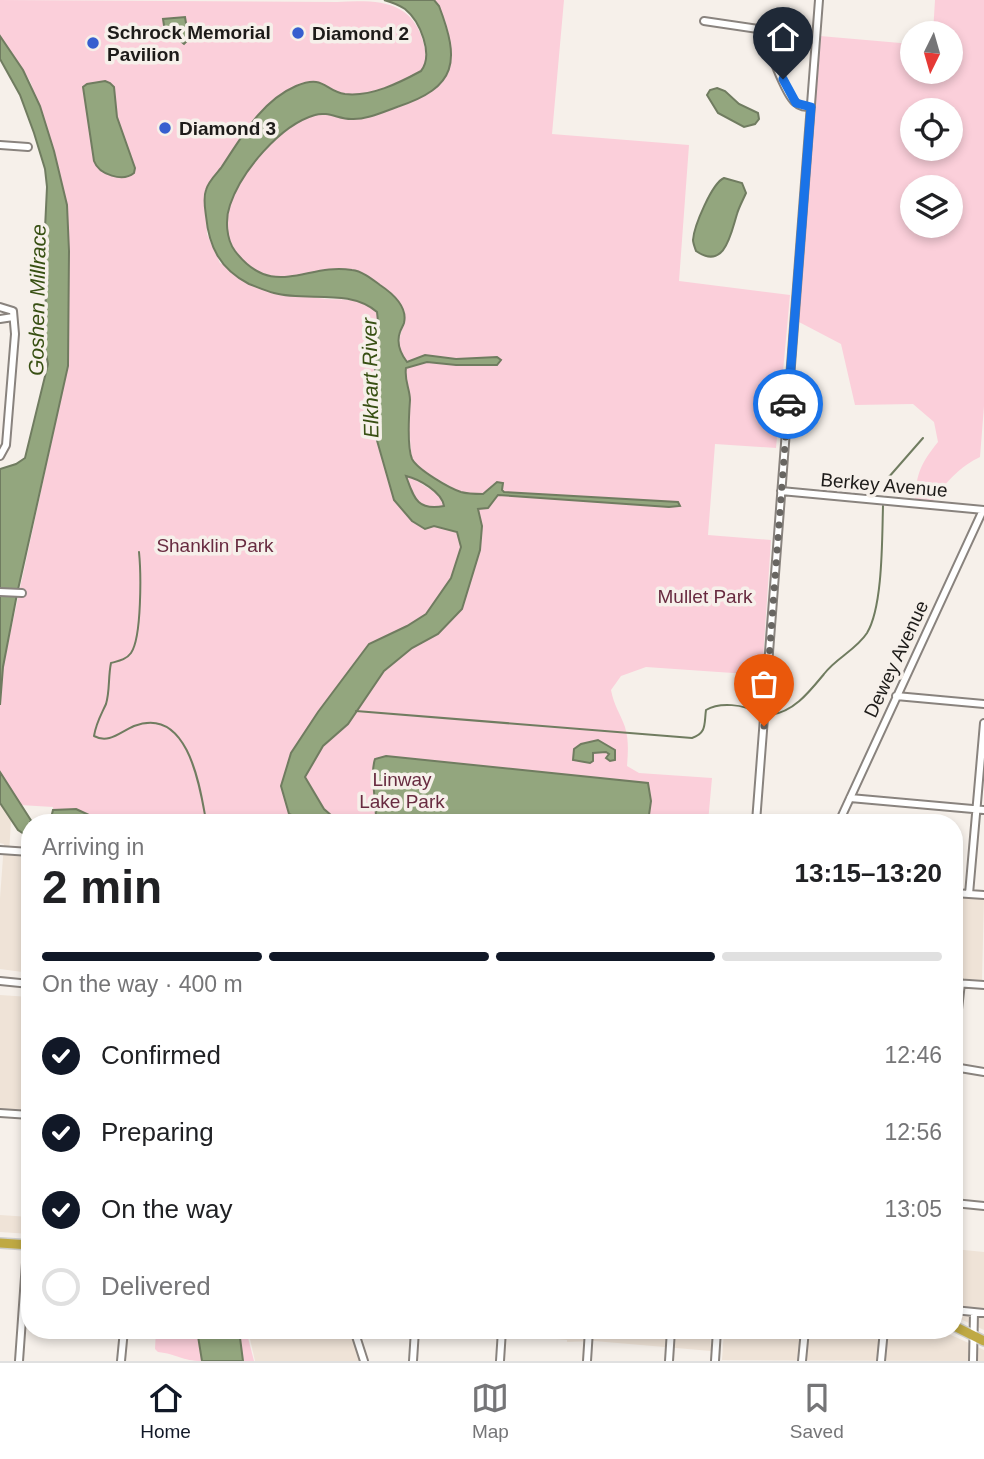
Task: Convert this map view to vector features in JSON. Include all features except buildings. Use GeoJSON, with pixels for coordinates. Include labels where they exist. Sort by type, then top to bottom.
{"type":"FeatureCollection","features":[{"type":"Feature","properties":{"kind":"highway"},"geometry":{"type":"LineString","coordinates":[[0,1243],[21,1244]]}},
{"type":"Feature","properties":{"kind":"highway"},"geometry":{"type":"LineString","coordinates":[[963,1330],[984,1341]]}},
{"type":"Feature","properties":{"kind":"street"},"geometry":{"type":"LineString","coordinates":[[757,814],[819,0]]}},
{"type":"Feature","properties":{"kind":"street"},"geometry":{"type":"LineString","coordinates":[[704,21],[765,30],[767,44],[791,97],[802,107],[811,107]]}},
{"type":"Feature","properties":{"kind":"street"},"geometry":{"type":"LineString","coordinates":[[0,145],[28,147]]}},
{"type":"Feature","properties":{"kind":"street"},"geometry":{"type":"LineString","coordinates":[[0,307],[11,309],[15,334],[6,445],[0,456]]}},
{"type":"Feature","properties":{"kind":"street"},"geometry":{"type":"LineString","coordinates":[[0,318],[13,317]]}},
{"type":"Feature","properties":{"kind":"street","name":"Berkey Avenue"},"geometry":{"type":"LineString","coordinates":[[781,491],[984,510]]}},
{"type":"Feature","properties":{"kind":"street","name":"Dewey Avenue"},"geometry":{"type":"LineString","coordinates":[[843,814],[984,510]]}},
{"type":"Feature","properties":{"kind":"street"},"geometry":{"type":"LineString","coordinates":[[0,592],[20,593]]}},
{"type":"Feature","properties":{"kind":"street"},"geometry":{"type":"LineString","coordinates":[[897,696],[984,704]]}},
{"type":"Feature","properties":{"kind":"street"},"geometry":{"type":"LineString","coordinates":[[969,894],[980,809],[984,723]]}},
{"type":"Feature","properties":{"kind":"street"},"geometry":{"type":"LineString","coordinates":[[850,798],[980,809]]}},
{"type":"Feature","properties":{"kind":"street"},"geometry":{"type":"LineString","coordinates":[[0,850],[21,851]]}},
{"type":"Feature","properties":{"kind":"street"},"geometry":{"type":"LineString","coordinates":[[963,894],[984,895]]}},
{"type":"Feature","properties":{"kind":"street"},"geometry":{"type":"LineString","coordinates":[[0,981],[21,983]]}},
{"type":"Feature","properties":{"kind":"street"},"geometry":{"type":"LineString","coordinates":[[963,983],[984,985]]}},
{"type":"Feature","properties":{"kind":"street"},"geometry":{"type":"LineString","coordinates":[[963,1068],[984,1072]]}},
{"type":"Feature","properties":{"kind":"street"},"geometry":{"type":"LineString","coordinates":[[0,1112],[21,1114]]}},
{"type":"Feature","properties":{"kind":"street"},"geometry":{"type":"LineString","coordinates":[[963,1204],[984,1206]]}},
{"type":"Feature","properties":{"kind":"street"},"geometry":{"type":"LineString","coordinates":[[963,1311],[984,1313]]}},
{"type":"Feature","properties":{"kind":"street"},"geometry":{"type":"LineString","coordinates":[[973,1361],[974,1312]]}},
{"type":"Feature","properties":{"kind":"street"},"geometry":{"type":"LineString","coordinates":[[19,1361],[21,1335]]}},
{"type":"Feature","properties":{"kind":"street"},"geometry":{"type":"LineString","coordinates":[[121,1361],[123,1339]]}},
{"type":"Feature","properties":{"kind":"street"},"geometry":{"type":"LineString","coordinates":[[357,1339],[364,1361]]}},
{"type":"Feature","properties":{"kind":"street"},"geometry":{"type":"LineString","coordinates":[[413,1361],[414,1339]]}},
{"type":"Feature","properties":{"kind":"street"},"geometry":{"type":"LineString","coordinates":[[500,1361],[501,1339]]}},
{"type":"Feature","properties":{"kind":"street"},"geometry":{"type":"LineString","coordinates":[[587,1361],[588,1339]]}},
{"type":"Feature","properties":{"kind":"street"},"geometry":{"type":"LineString","coordinates":[[668,1361],[670,1339]]}},
{"type":"Feature","properties":{"kind":"street"},"geometry":{"type":"LineString","coordinates":[[715,1361],[716,1339]]}},
{"type":"Feature","properties":{"kind":"street"},"geometry":{"type":"LineString","coordinates":[[802,1361],[803,1339]]}},
{"type":"Feature","properties":{"kind":"street"},"geometry":{"type":"LineString","coordinates":[[881,1361],[883,1339]]}},
{"type":"Feature","properties":{"kind":"shaded area"},"geometry":{"type":"Polygon","coordinates":[[[384,0],[434,0],[439,6],[450,42],[451,57],[449,70],[443,81],[417,99],[374,115],[351,119],[320,114],[302,120],[288,129],[252,165],[235,192],[227,223],[232,246],[249,266],[263,274],[277,277],[336,269],[356,271],[370,278],[389,292],[404,311],[399,344],[407,362],[425,355],[456,359],[497,357],[501,360],[497,365],[427,362],[406,368],[410,396],[410,454],[420,468],[442,483],[469,494],[483,494],[497,482],[503,483],[504,492],[678,502],[680,506],[498,495],[488,508],[478,509],[482,526],[480,550],[462,609],[438,634],[412,648],[384,671],[348,724],[323,746],[305,777],[330,814],[289,814],[281,786],[291,753],[369,644],[426,614],[451,578],[461,547],[457,532],[434,526],[425,529],[412,521],[394,500],[374,430],[379,385],[373,362],[379,331],[377,312],[354,300],[274,293],[239,278],[223,264],[213,247],[205,196],[210,181],[253,121],[272,101],[296,86],[319,82],[345,94],[365,93],[394,84],[421,71],[426,56],[423,38],[411,14],[384,0]],[[406,476],[414,496],[422,505],[444,506],[435,491],[406,476]]]}},
{"type":"Feature","properties":{"kind":"shaded area"},"geometry":{"type":"Polygon","coordinates":[[[185,17],[187,29],[193,35],[184,44],[177,38],[166,39],[163,19],[185,17]]]}},
{"type":"Feature","properties":{"kind":"shaded area"},"geometry":{"type":"Polygon","coordinates":[[[0,36],[23,70],[40,106],[67,205],[69,251],[68,366],[17,594],[3,667],[0,705],[0,469],[25,458],[48,364],[44,343],[46,298],[43,270],[47,187],[45,169],[20,95],[0,59],[0,36]]]}},
{"type":"Feature","properties":{"kind":"shaded area"},"geometry":{"type":"Polygon","coordinates":[[[105,81],[114,87],[117,117],[135,168],[134,173],[129,176],[112,176],[101,170],[94,161],[83,87],[105,81]]]}},
{"type":"Feature","properties":{"kind":"shaded area"},"geometry":{"type":"Polygon","coordinates":[[[717,88],[725,91],[739,104],[758,113],[759,119],[755,124],[744,127],[718,113],[707,95],[710,90],[717,88]]]}},
{"type":"Feature","properties":{"kind":"shaded area"},"geometry":{"type":"Polygon","coordinates":[[[724,178],[742,183],[746,193],[725,247],[714,256],[706,256],[696,251],[694,234],[709,196],[724,178]]]}},
{"type":"Feature","properties":{"kind":"shaded area"},"geometry":{"type":"Polygon","coordinates":[[[598,740],[615,750],[615,760],[606,758],[609,754],[606,752],[593,753],[593,761],[590,763],[573,760],[574,749],[581,744],[598,740]]]}},
{"type":"Feature","properties":{"kind":"shaded area","name":"Linway Lake Park"},"geometry":{"type":"Polygon","coordinates":[[[386,756],[648,783],[651,801],[649,814],[376,814],[373,779],[375,759],[386,756]]]}},
{"type":"Feature","properties":{"kind":"shaded area"},"geometry":{"type":"Polygon","coordinates":[[[0,772],[27,814],[21,814],[21,832],[18,830],[0,803],[0,772]]]}},
{"type":"Feature","properties":{"kind":"shaded area"},"geometry":{"type":"Polygon","coordinates":[[[0,803],[11,820],[9,855],[21,856],[21,972],[0,969],[0,898],[4,844],[0,843],[0,803]]]}},
{"type":"Feature","properties":{"kind":"shaded area"},"geometry":{"type":"Polygon","coordinates":[[[76,809],[87,814],[52,814],[53,810],[76,809]]]}},
{"type":"Feature","properties":{"kind":"shaded area"},"geometry":{"type":"Polygon","coordinates":[[[963,898],[984,898],[982,980],[963,979],[963,898]]]}},
{"type":"Feature","properties":{"kind":"shaded area"},"geometry":{"type":"Polygon","coordinates":[[[0,995],[21,996],[21,1114],[0,1113],[0,995]]]}},
{"type":"Feature","properties":{"kind":"shaded area"},"geometry":{"type":"Polygon","coordinates":[[[0,1215],[21,1216],[21,1233],[0,1232],[0,1215]]]}},
{"type":"Feature","properties":{"kind":"shaded area"},"geometry":{"type":"Polygon","coordinates":[[[963,1250],[984,1252],[984,1330],[963,1320],[963,1250]]]}},
{"type":"Feature","properties":{"kind":"shaded area"},"geometry":{"type":"Polygon","coordinates":[[[198,1339],[240,1339],[243,1361],[202,1361],[198,1339]]]}},
{"type":"Feature","properties":{"kind":"shaded area"},"geometry":{"type":"Polygon","coordinates":[[[250,1339],[352,1339],[360,1361],[255,1361],[250,1339]]]}},
{"type":"Feature","properties":{"kind":"shaded area"},"geometry":{"type":"Polygon","coordinates":[[[557,1339],[710,1339],[711,1351],[594,1341],[567,1342],[557,1339]]]}},
{"type":"Feature","properties":{"kind":"shaded area"},"geometry":{"type":"Polygon","coordinates":[[[723,1339],[960,1339],[984,1350],[984,1361],[722,1360],[723,1339]]]}},
{"type":"Feature","properties":{"kind":"green space","name":"Shanklin Park"},"geometry":{"type":"Polygon","coordinates":[[[0,0],[367,2],[392,6],[403,11],[419,30],[426,55],[421,71],[382,88],[360,94],[337,92],[326,85],[259,114],[206,189],[207,234],[220,263],[302,294],[323,299],[354,300],[377,312],[379,331],[373,362],[379,385],[374,430],[394,499],[412,521],[425,529],[434,526],[457,532],[461,547],[451,578],[426,614],[368,644],[291,753],[289,814],[87,814],[76,809],[53,810],[53,807],[20,805],[0,772],[3,667],[68,366],[69,251],[67,205],[54,151],[30,81],[0,36],[0,0]]]}},
{"type":"Feature","properties":{"kind":"green space","name":"Mullet Park"},"geometry":{"type":"Polygon","coordinates":[[[434,0],[564,0],[552,134],[689,145],[679,281],[790,295],[776,448],[715,444],[708,535],[771,540],[762,675],[646,667],[621,676],[611,690],[626,732],[627,766],[639,773],[712,778],[709,814],[330,814],[324,809],[305,776],[323,746],[348,724],[384,672],[412,648],[438,634],[462,609],[480,550],[482,526],[477,509],[488,508],[498,495],[669,507],[678,502],[504,492],[493,484],[483,495],[462,493],[418,468],[411,457],[407,425],[410,395],[404,378],[406,368],[427,362],[480,366],[488,365],[497,357],[407,362],[401,352],[400,342],[405,322],[352,270],[286,277],[268,275],[249,265],[231,243],[226,222],[238,187],[248,171],[288,129],[316,114],[352,119],[385,112],[424,96],[440,84],[449,65],[450,42],[440,8],[434,0]]]}},
{"type":"Feature","properties":{"kind":"green space"},"geometry":{"type":"Polygon","coordinates":[[[935,0],[984,0],[984,406],[980,457],[953,476],[932,503],[915,501],[920,469],[938,442],[934,422],[913,404],[855,405],[841,344],[799,322],[815,41],[820,36],[900,43],[900,84],[963,84],[963,21],[934,21],[935,0]]]}},
{"type":"Feature","properties":{"kind":"green space"},"geometry":{"type":"Polygon","coordinates":[[[406,476],[442,497],[444,506],[428,507],[418,502],[406,476]]]}},
{"type":"Feature","properties":{"kind":"green space"},"geometry":{"type":"Polygon","coordinates":[[[156,1339],[198,1339],[202,1361],[189,1360],[155,1349],[156,1339]]]}},
{"type":"Feature","properties":{"kind":"green space"},"geometry":{"type":"Polygon","coordinates":[[[240,1339],[248,1339],[254,1361],[243,1361],[240,1339]]]}},
{"type":"Feature","properties":{"kind":"waterway"},"geometry":{"type":"LineString","coordinates":[[884,494],[888,478],[923,438]]}},
{"type":"Feature","properties":{"kind":"waterway"},"geometry":{"type":"LineString","coordinates":[[770,715],[787,710],[801,700],[829,668],[867,633],[879,590],[883,506]]}},
{"type":"Feature","properties":{"kind":"waterway"},"geometry":{"type":"LineString","coordinates":[[139,552],[140,604],[135,645],[127,657],[111,663],[106,704],[94,736],[110,738],[134,726],[152,723],[166,727],[178,736],[187,750],[199,784],[205,814]]}},
{"type":"Feature","properties":{"kind":"waterway"},"geometry":{"type":"LineString","coordinates":[[356,711],[692,738],[702,731],[706,710],[711,707],[739,706],[756,713]]}},
{"type":"Feature","properties":{"kind":"way so far"},"geometry":{"type":"LineString","coordinates":[[764,726],[788,404]]}},
{"type":"Feature","properties":{"kind":"place","name":"Diamond 2"},"geometry":{"type":"Point","coordinates":[298,33]}},
{"type":"Feature","properties":{"kind":"place","name":"Schrock Memorial Pavilion"},"geometry":{"type":"Point","coordinates":[93,43]}},
{"type":"Feature","properties":{"kind":"place","name":"Diamond 3"},"geometry":{"type":"Point","coordinates":[165,128]}},
{"type":"Feature","properties":{"kind":"route"},"geometry":{"type":"LineString","coordinates":[[783,79],[796,103],[802,107],[811,107],[788,404]]}},
{"type":"Feature","properties":{"kind":"water label","name":"Goshen Millrace"},"geometry":{"type":"Point","coordinates":[37,300]}},
{"type":"Feature","properties":{"kind":"water label","name":"Elkhart River"},"geometry":{"type":"Point","coordinates":[370,378]}}]}
